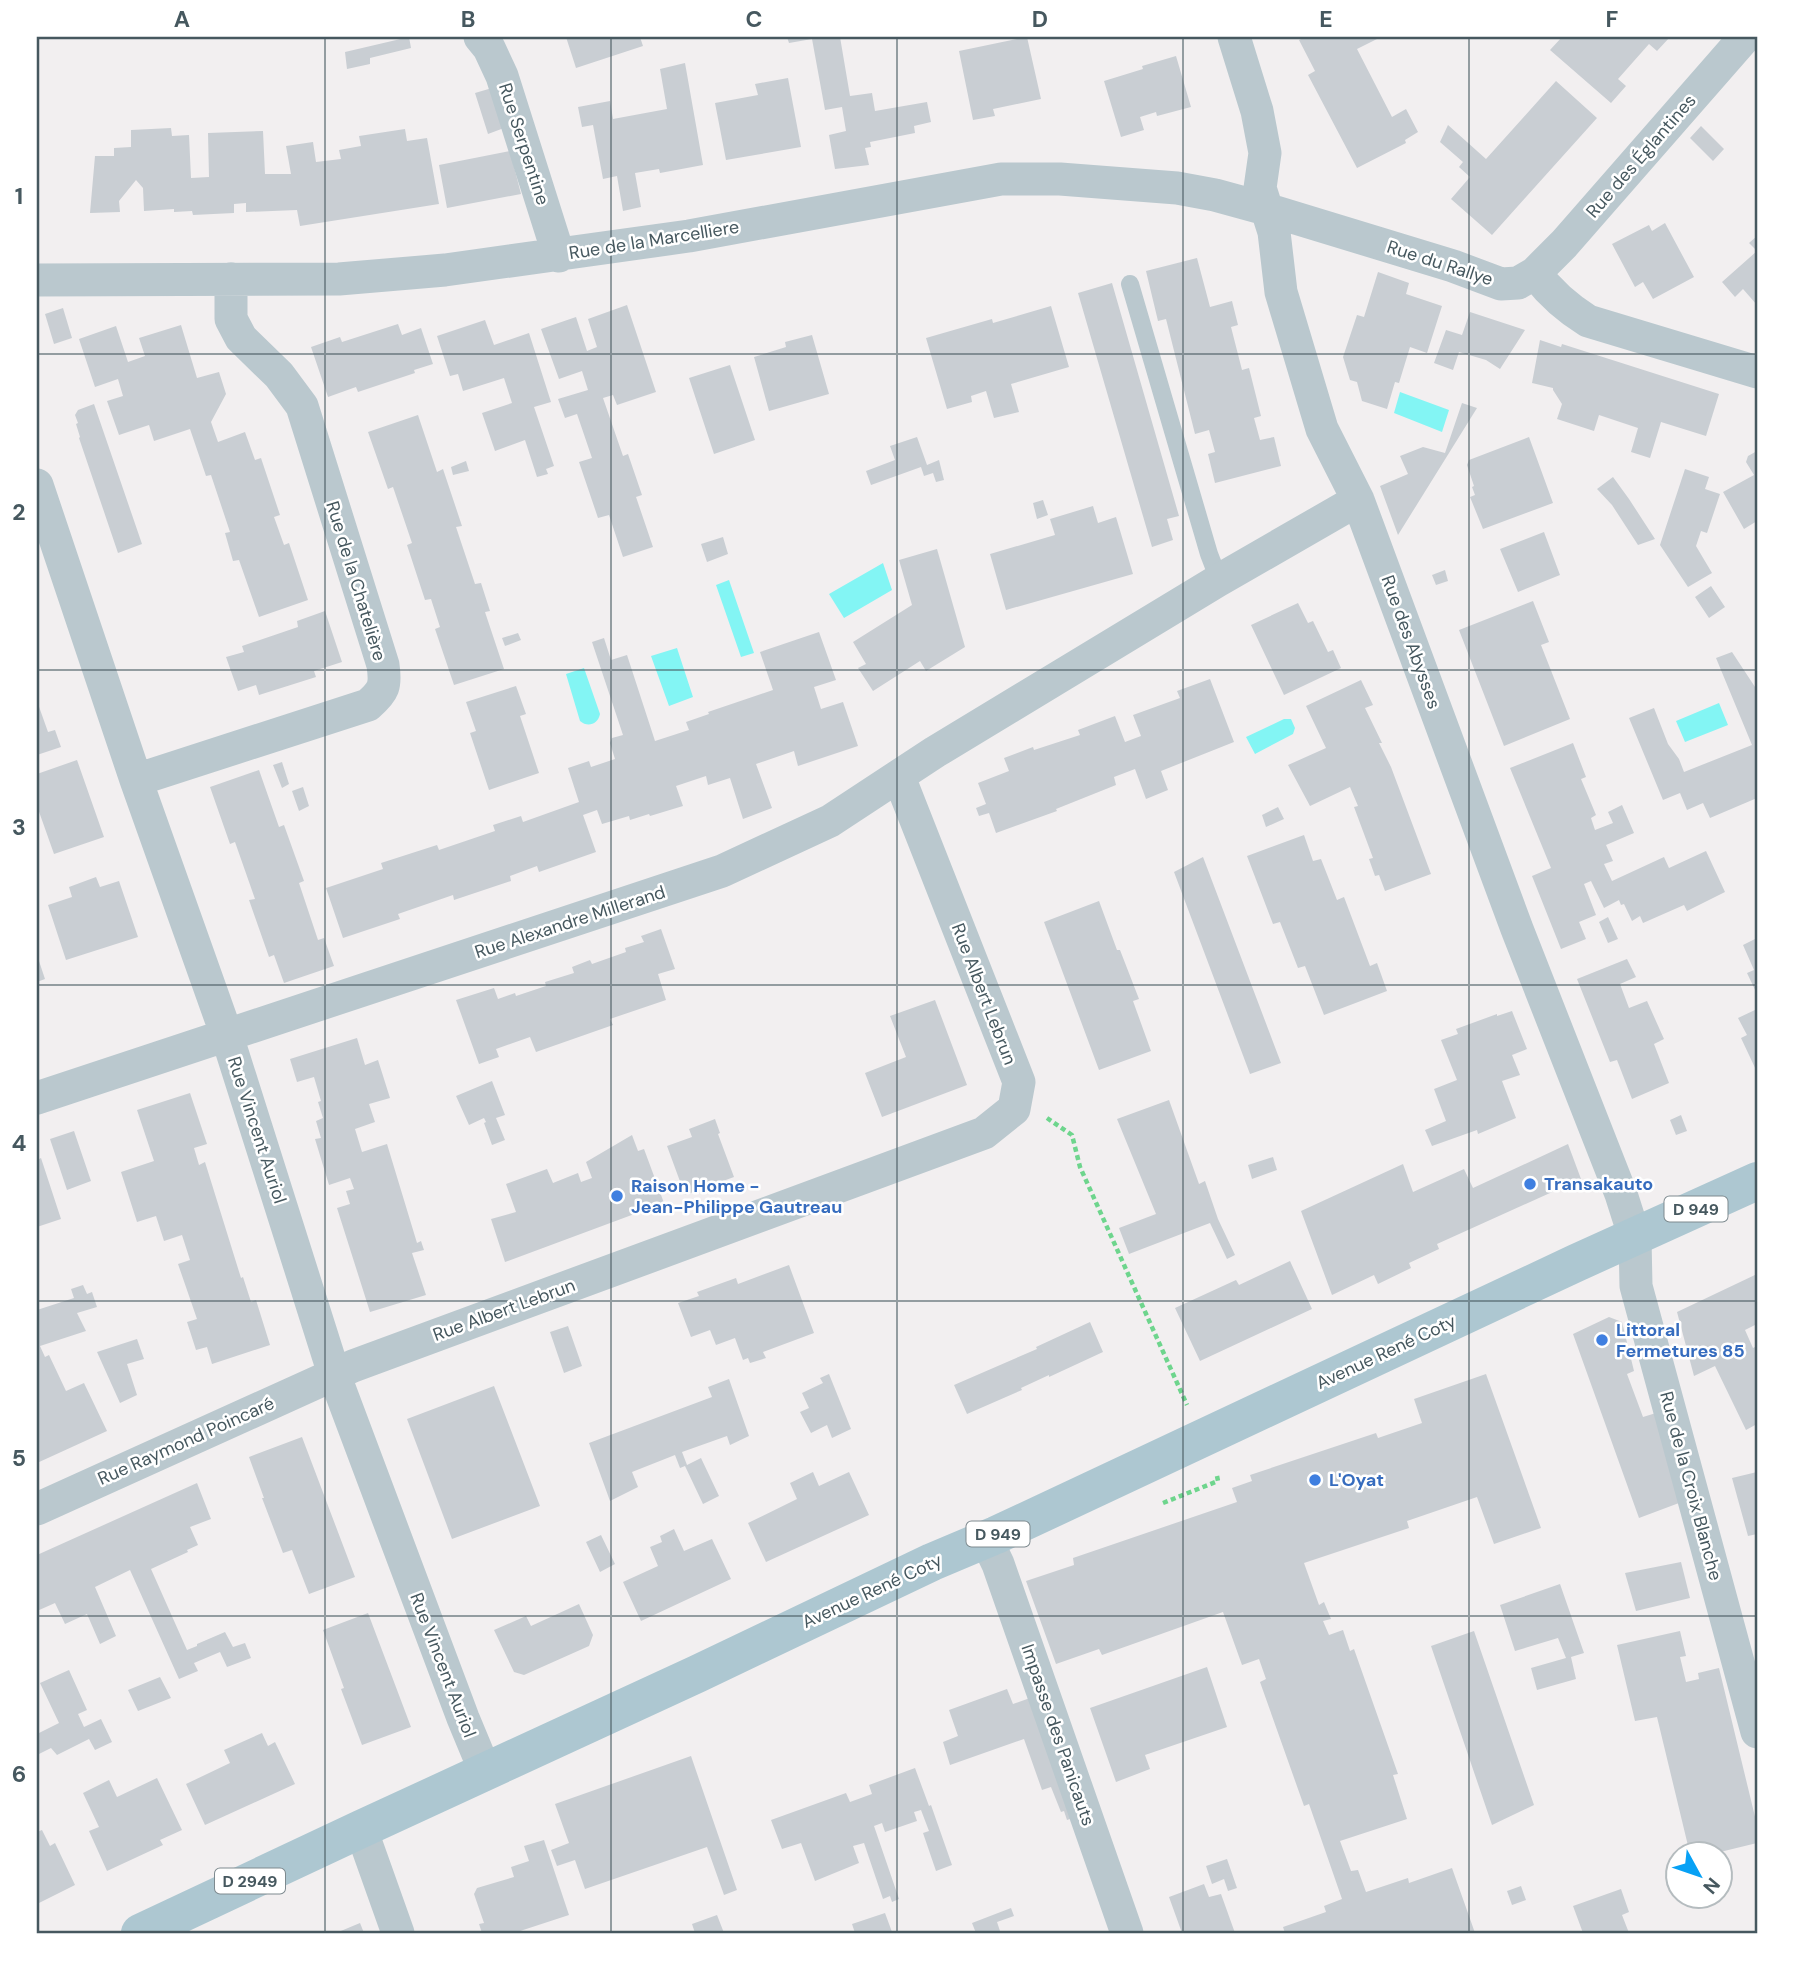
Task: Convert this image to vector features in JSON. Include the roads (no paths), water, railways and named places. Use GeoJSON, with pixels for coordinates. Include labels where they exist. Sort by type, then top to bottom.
{"type":"FeatureCollection","features":[{"type":"Feature","properties":{"kind":"main road","name":"Avenue René Coty"},"geometry":{"type":"LineString","coordinates":[[140,1933],[932,1562],[1757,1181]]}},
{"type":"Feature","properties":{"kind":"street","name":"Rue Serpentine"},"geometry":{"type":"LineString","coordinates":[[480,37],[489,48],[502,76],[559,256]]}},
{"type":"Feature","properties":{"kind":"street","name":"Rue des Abysses"},"geometry":{"type":"LineString","coordinates":[[1234,37],[1257,111],[1265,153],[1261,188],[1274,232],[1282,292],[1322,429],[1358,500],[1635,1237]]}},
{"type":"Feature","properties":{"kind":"street","name":"Rue des Églantines"},"geometry":{"type":"LineString","coordinates":[[1535,273],[1564,244],[1745,37]]}},
{"type":"Feature","properties":{"kind":"street","name":"Rue de la Marcelliere"},"geometry":{"type":"LineString","coordinates":[[37,280],[352,278],[445,271],[689,236],[1001,179],[1060,179],[1177,188],[1266,209]]}},
{"type":"Feature","properties":{"kind":"street","name":"Rue du Rallye"},"geometry":{"type":"LineString","coordinates":[[1266,209],[1453,266],[1502,284],[1518,283],[1535,273]]}},
{"type":"Feature","properties":{"kind":"street"},"geometry":{"type":"LineString","coordinates":[[1535,273],[1548,290],[1570,310],[1588,321],[1757,372]]}},
{"type":"Feature","properties":{"kind":"street","name":"Rue de la Chatelière"},"geometry":{"type":"LineString","coordinates":[[136,780],[368,705],[379,695],[385,683],[383,665],[302,406],[279,374],[241,338],[231,318],[231,279]]}},
{"type":"Feature","properties":{"kind":"street","name":"Rue Vincent Auriol"},"geometry":{"type":"LineString","coordinates":[[37,485],[136,780],[227,1036],[334,1374],[485,1771]]}},
{"type":"Feature","properties":{"kind":"street"},"geometry":{"type":"LineString","coordinates":[[899,777],[935,752],[1219,580],[1358,500]]}},
{"type":"Feature","properties":{"kind":"street","name":"Rue Alexandre Millerand"},"geometry":{"type":"LineString","coordinates":[[37,1098],[722,871],[830,821],[899,777]]}},
{"type":"Feature","properties":{"kind":"street","name":"Rue Albert Lebrun"},"geometry":{"type":"LineString","coordinates":[[334,1374],[984,1133],[1014,1109],[1019,1082],[899,777]]}},
{"type":"Feature","properties":{"kind":"street","name":"Rue de la Croix Blanche"},"geometry":{"type":"LineString","coordinates":[[1635,1237],[1636,1286],[1756,1718]]}},
{"type":"Feature","properties":{"kind":"street","name":"Rue Raymond Poincaré"},"geometry":{"type":"LineString","coordinates":[[37,1509],[334,1374]]}},
{"type":"Feature","properties":{"kind":"street","name":"Impasse des Panicauts"},"geometry":{"type":"LineString","coordinates":[[986,1539],[998,1564],[1127,1933]]}},
{"type":"Feature","properties":{"kind":"street"},"geometry":{"type":"LineString","coordinates":[[361,1829],[398,1933]]}},
{"type":"Feature","properties":{"kind":"lane"},"geometry":{"type":"LineString","coordinates":[[1130,284],[1219,580]]}},
{"type":"Feature","properties":{"kind":"water"},"geometry":{"type":"Polygon","coordinates":[[[1400,392],[1449,410],[1442,432],[1394,413],[1400,392]]]}},
{"type":"Feature","properties":{"kind":"water"},"geometry":{"type":"Polygon","coordinates":[[[883,563],[892,590],[844,618],[829,594],[883,563]]]}},
{"type":"Feature","properties":{"kind":"water"},"geometry":{"type":"Polygon","coordinates":[[[729,580],[754,653],[741,657],[716,585],[729,580]]]}},
{"type":"Feature","properties":{"kind":"water"},"geometry":{"type":"Polygon","coordinates":[[[677,648],[693,697],[669,706],[651,656],[677,648]]]}},
{"type":"Feature","properties":{"kind":"water"},"geometry":{"type":"Polygon","coordinates":[[[584,668],[600,714],[595,722],[589,724],[580,721],[566,674],[584,668]]]}},
{"type":"Feature","properties":{"kind":"water"},"geometry":{"type":"Polygon","coordinates":[[[1719,703],[1728,725],[1685,742],[1676,721],[1719,703]]]}},
{"type":"Feature","properties":{"kind":"water"},"geometry":{"type":"Polygon","coordinates":[[[1284,719],[1291,719],[1295,728],[1293,734],[1255,754],[1246,737],[1284,719]]]}},
{"type":"Feature","properties":{"kind":"place","name":"Transakauto"},"geometry":{"type":"Point","coordinates":[1530,1184]}},
{"type":"Feature","properties":{"kind":"place","name":"Raison Home - Jean-Philippe Gautreau"},"geometry":{"type":"Point","coordinates":[617,1196]}},
{"type":"Feature","properties":{"kind":"place","name":"Littoral Fermetures 85"},"geometry":{"type":"Point","coordinates":[1602,1340]}},
{"type":"Feature","properties":{"kind":"place","name":"L'Oyat"},"geometry":{"type":"Point","coordinates":[1315,1480]}}]}
